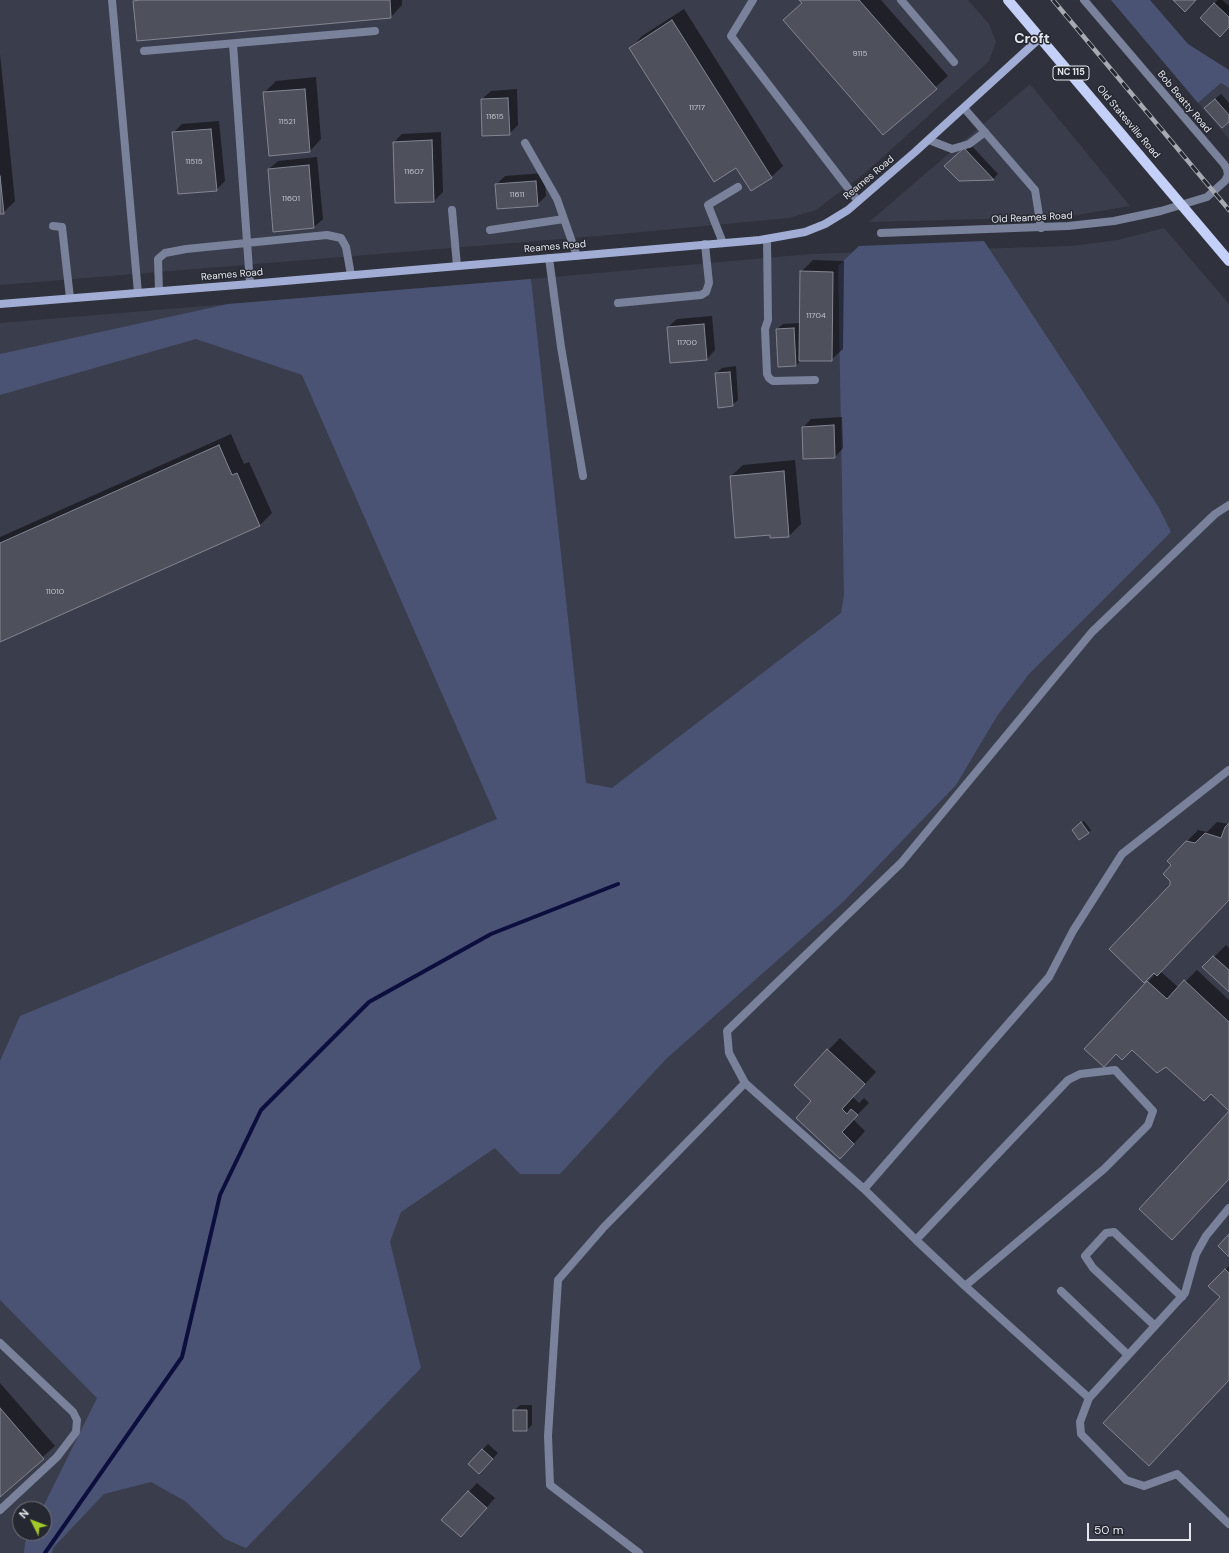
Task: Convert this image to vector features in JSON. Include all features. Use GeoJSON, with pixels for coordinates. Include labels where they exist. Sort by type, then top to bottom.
{"type":"FeatureCollection","features":[{"type":"Feature","properties":{"kind":"main road","name":"Old Statesville Road"},"geometry":{"type":"LineString","coordinates":[[1008,0],[1229,260]]}},
{"type":"Feature","properties":{"kind":"main road","name":"Reames Road"},"geometry":{"type":"LineString","coordinates":[[0,304],[723,243],[767,239],[805,232],[825,224],[858,201],[929,140],[1040,38]]}},
{"type":"Feature","properties":{"kind":"street"},"geometry":{"type":"LineString","coordinates":[[112,0],[138,293]]}},
{"type":"Feature","properties":{"kind":"street"},"geometry":{"type":"LineString","coordinates":[[752,0],[731,36],[858,201]]}},
{"type":"Feature","properties":{"kind":"street"},"geometry":{"type":"LineString","coordinates":[[902,0],[954,62]]}},
{"type":"Feature","properties":{"kind":"street","name":"Bob Beatty Road"},"geometry":{"type":"LineString","coordinates":[[1084,0],[1227,169],[1228,175],[1225,181],[1207,197],[1182,205]]}},
{"type":"Feature","properties":{"kind":"street"},"geometry":{"type":"LineString","coordinates":[[144,51],[376,31]]}},
{"type":"Feature","properties":{"kind":"street"},"geometry":{"type":"LineString","coordinates":[[233,44],[250,284]]}},
{"type":"Feature","properties":{"kind":"street"},"geometry":{"type":"LineString","coordinates":[[964,108],[1035,190],[1041,228]]}},
{"type":"Feature","properties":{"kind":"street"},"geometry":{"type":"LineString","coordinates":[[929,140],[952,149],[969,144],[985,132]]}},
{"type":"Feature","properties":{"kind":"street"},"geometry":{"type":"LineString","coordinates":[[525,142],[557,199],[577,256]]}},
{"type":"Feature","properties":{"kind":"street"},"geometry":{"type":"LineString","coordinates":[[723,243],[708,205],[738,187]]}},
{"type":"Feature","properties":{"kind":"street","name":"Old Reames Road"},"geometry":{"type":"LineString","coordinates":[[881,233],[1068,226],[1114,221],[1182,205]]}},
{"type":"Feature","properties":{"kind":"street"},"geometry":{"type":"LineString","coordinates":[[452,210],[456,266]]}},
{"type":"Feature","properties":{"kind":"street"},"geometry":{"type":"LineString","coordinates":[[490,230],[564,219]]}},
{"type":"Feature","properties":{"kind":"street"},"geometry":{"type":"LineString","coordinates":[[53,226],[62,227],[70,298]]}},
{"type":"Feature","properties":{"kind":"street"},"geometry":{"type":"LineString","coordinates":[[159,291],[158,259],[165,253],[186,249],[327,236],[341,238],[346,247],[351,275]]}},
{"type":"Feature","properties":{"kind":"street"},"geometry":{"type":"LineString","coordinates":[[767,239],[768,320],[765,330],[767,374],[773,381],[815,380]]}},
{"type":"Feature","properties":{"kind":"street"},"geometry":{"type":"LineString","coordinates":[[618,303],[700,295],[706,292],[709,283],[706,244]]}},
{"type":"Feature","properties":{"kind":"street"},"geometry":{"type":"LineString","coordinates":[[549,258],[561,347],[584,476]]}},
{"type":"Feature","properties":{"kind":"street"},"geometry":{"type":"LineString","coordinates":[[1089,1398],[965,1286],[864,1189],[745,1083],[730,1053],[727,1031],[901,863],[1092,632],[1215,514],[1229,505]]}},
{"type":"Feature","properties":{"kind":"street"},"geometry":{"type":"LineString","coordinates":[[864,1189],[1049,977],[1073,931],[1122,854],[1229,770]]}},
{"type":"Feature","properties":{"kind":"street"},"geometry":{"type":"LineString","coordinates":[[916,1240],[1068,1080],[1080,1074],[1115,1070],[1153,1111],[1148,1125],[1104,1169],[965,1286]]}},
{"type":"Feature","properties":{"kind":"street"},"geometry":{"type":"LineString","coordinates":[[639,1553],[550,1485],[548,1436],[558,1280],[604,1227],[745,1083]]}},
{"type":"Feature","properties":{"kind":"street"},"geometry":{"type":"LineString","coordinates":[[1229,1208],[1206,1236],[1196,1254],[1185,1293],[1089,1398],[1080,1422],[1081,1434],[1126,1480],[1144,1486],[1177,1474],[1229,1524]]}},
{"type":"Feature","properties":{"kind":"street"},"geometry":{"type":"LineString","coordinates":[[1155,1326],[1093,1268],[1085,1256],[1106,1233],[1114,1232],[1182,1296]]}},
{"type":"Feature","properties":{"kind":"street"},"geometry":{"type":"LineString","coordinates":[[1061,1291],[1128,1355]]}},
{"type":"Feature","properties":{"kind":"street"},"geometry":{"type":"LineString","coordinates":[[0,1343],[73,1412],[77,1420],[76,1432],[57,1457],[0,1510]]}},
{"type":"Feature","properties":{"kind":"shaded area"},"geometry":{"type":"Polygon","coordinates":[[[0,0],[968,0],[989,24],[996,42],[989,61],[865,173],[816,210],[789,218],[610,235],[0,285],[0,0]]]}},
{"type":"Feature","properties":{"kind":"shaded area"},"geometry":{"type":"Polygon","coordinates":[[[1111,0],[1150,0],[1188,44],[1229,70],[1229,88],[1221,83],[1198,103],[1111,0]]]}},
{"type":"Feature","properties":{"kind":"shaded area"},"geometry":{"type":"Polygon","coordinates":[[[1221,83],[1229,88],[1229,139],[1198,103],[1221,83]]]}},
{"type":"Feature","properties":{"kind":"shaded area"},"geometry":{"type":"Polygon","coordinates":[[[1030,84],[1130,206],[1065,217],[869,222],[1030,84]]]}},
{"type":"Feature","properties":{"kind":"shaded area"},"geometry":{"type":"Polygon","coordinates":[[[1164,228],[1229,304],[1229,1553],[0,1553],[0,323],[531,279],[810,254],[1071,246],[1118,240],[1164,228]]]}},
{"type":"Feature","properties":{"kind":"shaded area"},"geometry":{"type":"Polygon","coordinates":[[[984,241],[1158,506],[1171,532],[1029,674],[997,716],[956,785],[842,903],[666,1059],[560,1174],[520,1174],[495,1148],[401,1212],[390,1242],[421,1368],[246,1548],[225,1539],[185,1501],[151,1482],[104,1494],[53,1548],[52,1553],[24,1553],[26,1541],[52,1541],[52,1501],[46,1501],[97,1398],[0,1300],[0,1061],[20,1016],[497,819],[302,375],[196,339],[0,395],[0,354],[228,304],[531,279],[586,783],[612,788],[841,613],[844,595],[838,266],[859,246],[984,241]]]}},
{"type":"Feature","properties":{"kind":"building"},"geometry":{"type":"Polygon","coordinates":[[[390,0],[391,18],[137,41],[133,1],[390,0]]]}},
{"type":"Feature","properties":{"kind":"building"},"geometry":{"type":"Polygon","coordinates":[[[799,0],[859,0],[937,89],[883,135],[783,20],[802,3],[799,0]]]}},
{"type":"Feature","properties":{"kind":"building"},"geometry":{"type":"Polygon","coordinates":[[[1173,0],[1196,0],[1185,12],[1173,0]]]}},
{"type":"Feature","properties":{"kind":"building"},"geometry":{"type":"Polygon","coordinates":[[[1214,3],[1229,17],[1229,27],[1220,37],[1200,18],[1214,3]]]}},
{"type":"Feature","properties":{"kind":"building"},"geometry":{"type":"Polygon","coordinates":[[[672,20],[772,178],[751,191],[736,168],[714,182],[629,48],[672,20]]]}},
{"type":"Feature","properties":{"kind":"building"},"geometry":{"type":"Polygon","coordinates":[[[305,89],[310,152],[269,156],[263,92],[305,89]]]}},
{"type":"Feature","properties":{"kind":"building"},"geometry":{"type":"Polygon","coordinates":[[[508,98],[510,135],[482,136],[481,99],[508,98]]]}},
{"type":"Feature","properties":{"kind":"building"},"geometry":{"type":"Polygon","coordinates":[[[1215,99],[1229,115],[1229,122],[1222,128],[1204,108],[1215,99]]]}},
{"type":"Feature","properties":{"kind":"building"},"geometry":{"type":"Polygon","coordinates":[[[211,129],[217,191],[178,194],[172,132],[211,129]]]}},
{"type":"Feature","properties":{"kind":"building"},"geometry":{"type":"Polygon","coordinates":[[[432,140],[434,202],[395,203],[393,142],[432,140]]]}},
{"type":"Feature","properties":{"kind":"building"},"geometry":{"type":"Polygon","coordinates":[[[964,148],[994,180],[959,181],[944,166],[964,148]]]}},
{"type":"Feature","properties":{"kind":"building"},"geometry":{"type":"Polygon","coordinates":[[[309,165],[314,228],[273,232],[268,169],[309,165]]]}},
{"type":"Feature","properties":{"kind":"building"},"geometry":{"type":"Polygon","coordinates":[[[0,176],[4,214],[0,214],[0,176]]]}},
{"type":"Feature","properties":{"kind":"building"},"geometry":{"type":"Polygon","coordinates":[[[536,181],[538,206],[497,209],[495,184],[536,181]]]}},
{"type":"Feature","properties":{"kind":"building"},"geometry":{"type":"Polygon","coordinates":[[[800,271],[833,272],[832,361],[799,361],[800,271]]]}},
{"type":"Feature","properties":{"kind":"building"},"geometry":{"type":"Polygon","coordinates":[[[704,324],[707,360],[670,363],[667,327],[704,324]]]}},
{"type":"Feature","properties":{"kind":"building"},"geometry":{"type":"Polygon","coordinates":[[[794,328],[796,366],[778,367],[776,329],[794,328]]]}},
{"type":"Feature","properties":{"kind":"building"},"geometry":{"type":"Polygon","coordinates":[[[730,372],[733,406],[718,408],[715,373],[730,372]]]}},
{"type":"Feature","properties":{"kind":"building"},"geometry":{"type":"Polygon","coordinates":[[[834,425],[835,458],[803,459],[802,427],[834,425]]]}},
{"type":"Feature","properties":{"kind":"building"},"geometry":{"type":"Polygon","coordinates":[[[219,445],[232,475],[237,473],[260,526],[0,642],[0,543],[219,445]]]}},
{"type":"Feature","properties":{"kind":"building"},"geometry":{"type":"Polygon","coordinates":[[[784,471],[789,537],[770,538],[770,535],[735,538],[730,476],[784,471]]]}},
{"type":"Feature","properties":{"kind":"building"},"geometry":{"type":"Polygon","coordinates":[[[1081,822],[1089,833],[1079,840],[1072,830],[1081,822]]]}},
{"type":"Feature","properties":{"kind":"building"},"geometry":{"type":"Polygon","coordinates":[[[1229,823],[1229,900],[1157,976],[1154,973],[1144,983],[1109,949],[1170,885],[1170,881],[1163,874],[1171,865],[1167,861],[1186,841],[1195,843],[1205,833],[1221,838],[1225,827],[1229,823]]]}},
{"type":"Feature","properties":{"kind":"building"},"geometry":{"type":"Polygon","coordinates":[[[1213,956],[1229,970],[1229,992],[1202,967],[1213,956]]]}},
{"type":"Feature","properties":{"kind":"building"},"geometry":{"type":"Polygon","coordinates":[[[1184,980],[1229,1022],[1229,1111],[1211,1094],[1204,1101],[1166,1067],[1157,1073],[1132,1050],[1122,1060],[1116,1054],[1104,1067],[1084,1049],[1147,981],[1167,999],[1184,980]]]}},
{"type":"Feature","properties":{"kind":"building"},"geometry":{"type":"Polygon","coordinates":[[[827,1049],[865,1084],[842,1109],[847,1114],[851,1109],[858,1115],[842,1132],[854,1144],[840,1159],[796,1118],[811,1101],[794,1085],[827,1049]]]}},
{"type":"Feature","properties":{"kind":"building"},"geometry":{"type":"Polygon","coordinates":[[[1229,1111],[1229,1179],[1172,1240],[1139,1209],[1229,1111]]]}},
{"type":"Feature","properties":{"kind":"building"},"geometry":{"type":"Polygon","coordinates":[[[1229,1234],[1229,1257],[1218,1246],[1229,1234]]]}},
{"type":"Feature","properties":{"kind":"building"},"geometry":{"type":"Polygon","coordinates":[[[1225,1269],[1229,1273],[1229,1380],[1149,1466],[1103,1423],[1220,1297],[1208,1286],[1225,1269]]]}},
{"type":"Feature","properties":{"kind":"building"},"geometry":{"type":"Polygon","coordinates":[[[0,1408],[44,1459],[0,1497],[0,1408]]]}},
{"type":"Feature","properties":{"kind":"building"},"geometry":{"type":"Polygon","coordinates":[[[513,1410],[527,1410],[527,1431],[513,1431],[513,1410]]]}},
{"type":"Feature","properties":{"kind":"building"},"geometry":{"type":"Polygon","coordinates":[[[482,1449],[493,1459],[479,1474],[468,1464],[482,1449]]]}},
{"type":"Feature","properties":{"kind":"building"},"geometry":{"type":"Polygon","coordinates":[[[468,1491],[487,1508],[461,1537],[441,1520],[468,1491]]]}},
{"type":"Feature","properties":{"kind":"waterway"},"geometry":{"type":"LineString","coordinates":[[45,1553],[182,1357],[220,1195],[261,1110],[369,1002],[491,934],[618,884]]}},
{"type":"Feature","properties":{"kind":"railway"},"geometry":{"type":"LineString","coordinates":[[1053,0],[1229,210]]}},
{"type":"Feature","properties":{"kind":"district","name":"Croft"},"geometry":{"type":"Point","coordinates":[1032,39]}}]}
